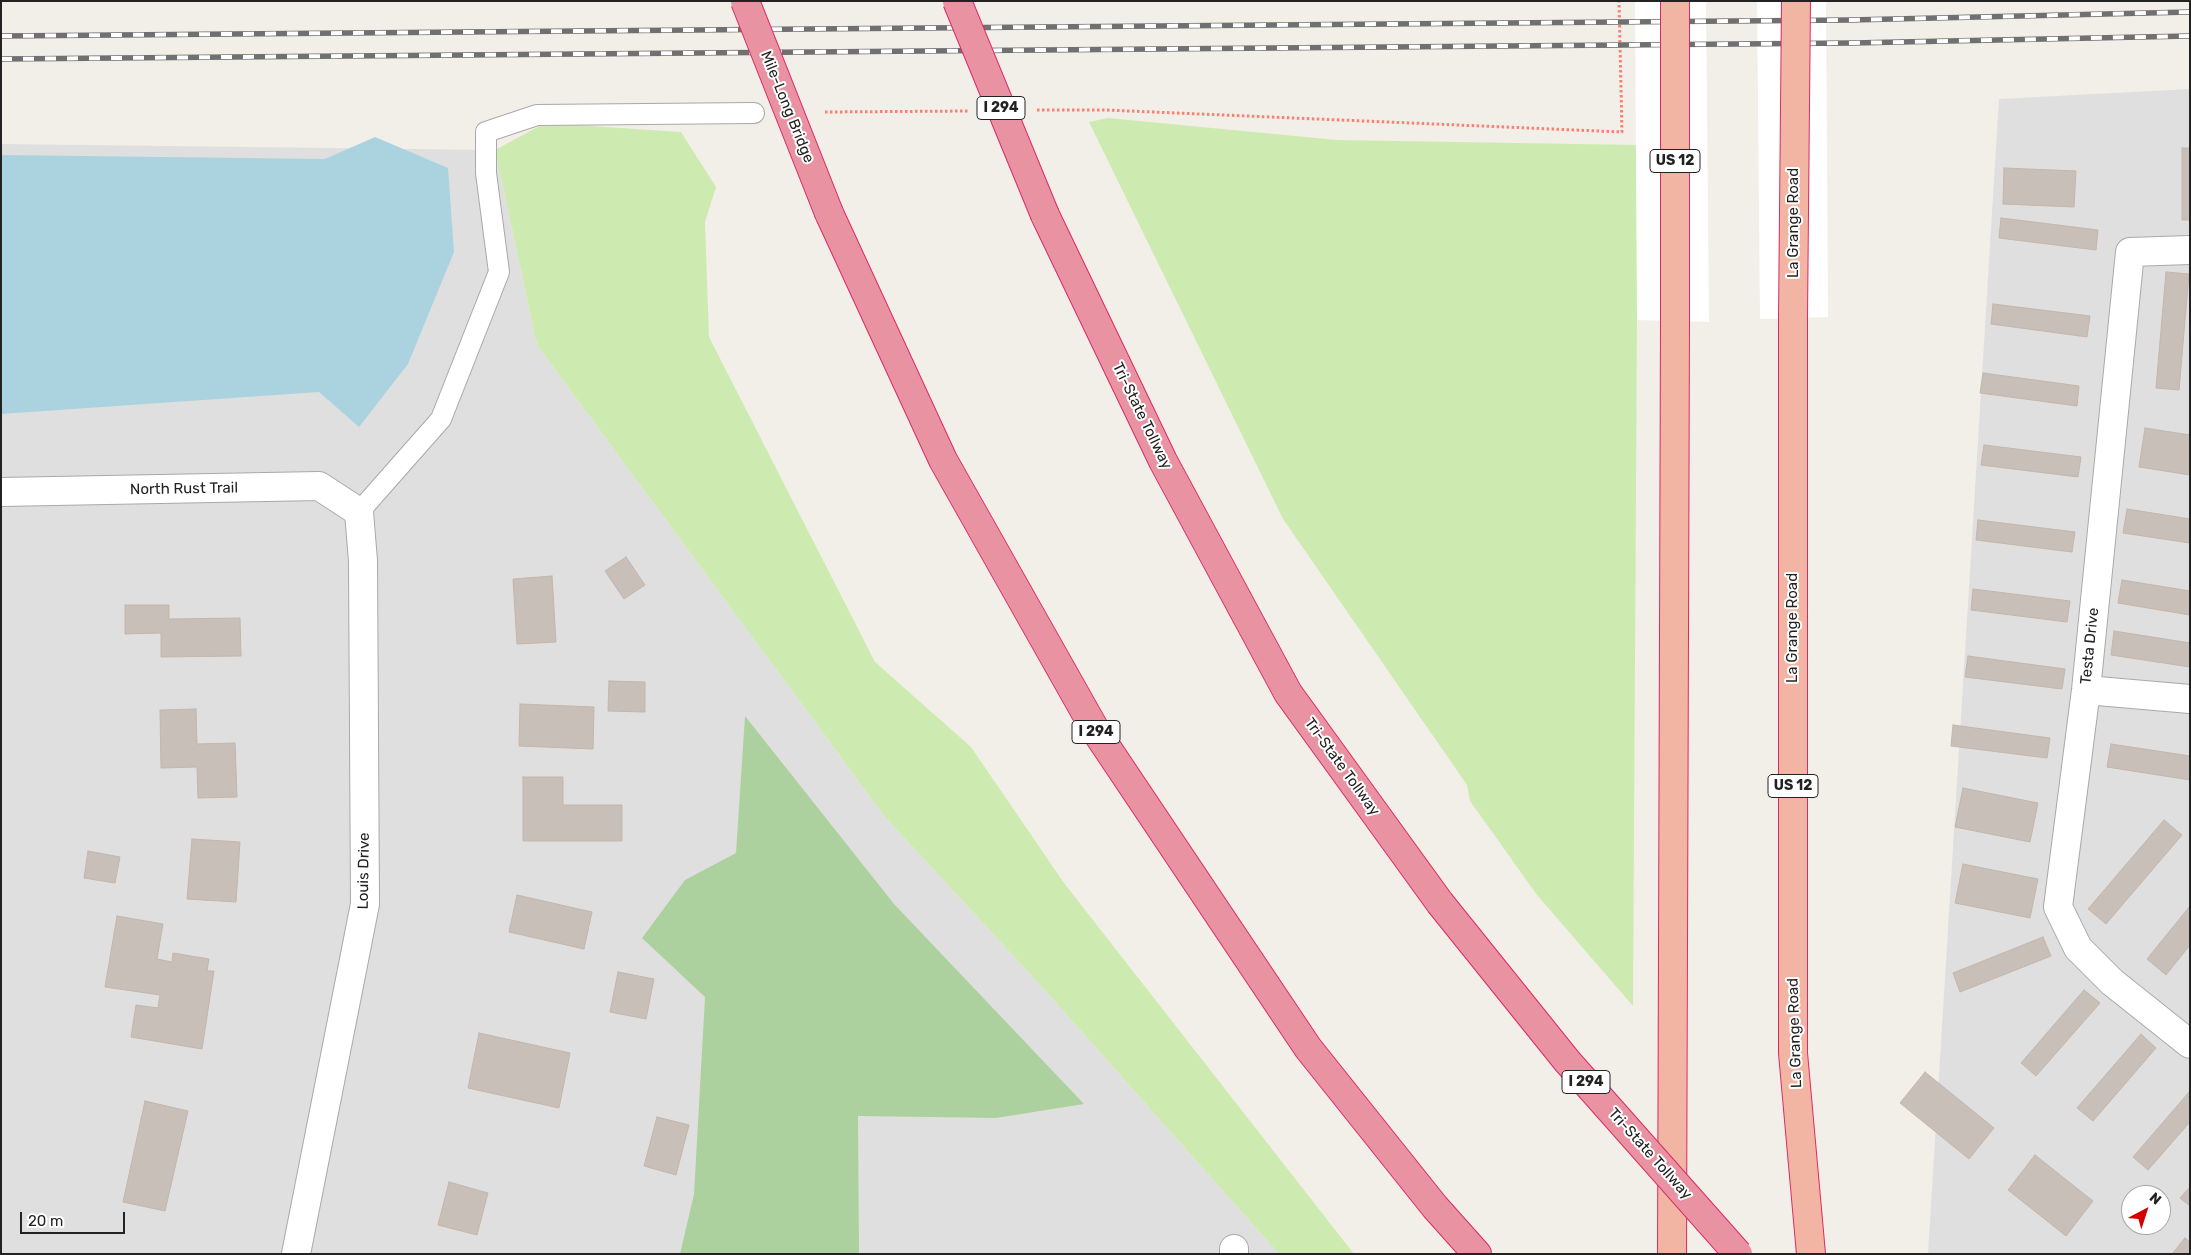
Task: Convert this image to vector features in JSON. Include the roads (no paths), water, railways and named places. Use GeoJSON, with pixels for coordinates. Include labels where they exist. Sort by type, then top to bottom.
{"type":"FeatureCollection","features":[{"type":"Feature","properties":{"kind":"highway","name":"Mile-Long Bridge"},"geometry":{"type":"LineString","coordinates":[[745,1],[829,212],[943,460],[1097,733],[1308,1048],[1435,1207],[1477,1254]]}},
{"type":"Feature","properties":{"kind":"highway","name":"Tri-State Tollway"},"geometry":{"type":"LineString","coordinates":[[957,1],[1045,215],[1163,461],[1288,693],[1440,903],[1567,1061],[1738,1254]]}},
{"type":"Feature","properties":{"kind":"highway","name":"US 12"},"geometry":{"type":"LineString","coordinates":[[1672,1254],[1676,1]]}},
{"type":"Feature","properties":{"kind":"highway","name":"La Grange Road"},"geometry":{"type":"LineString","coordinates":[[1796,1],[1793,318],[1793,1053],[1811,1254]]}},
{"type":"Feature","properties":{"kind":"street","name":"Testa Drive"},"geometry":{"type":"LineString","coordinates":[[2190,250],[2130,252],[2086,690],[2058,907],[2078,948],[2112,982],[2190,1044]]}},
{"type":"Feature","properties":{"kind":"street","name":"North Rust Trail"},"geometry":{"type":"LineString","coordinates":[[1,492],[319,486],[359,512]]}},
{"type":"Feature","properties":{"kind":"street","name":"Louis Drive"},"geometry":{"type":"LineString","coordinates":[[296,1254],[366,904],[363,561],[359,512]]}},
{"type":"Feature","properties":{"kind":"street"},"geometry":{"type":"LineString","coordinates":[[2086,690],[2190,699]]}},
{"type":"Feature","properties":{"kind":"lane"},"geometry":{"type":"LineString","coordinates":[[359,512],[441,419],[499,272],[486,173],[486,132],[537,115],[754,113]]}},
{"type":"Feature","properties":{"kind":"water"},"geometry":{"type":"Polygon","coordinates":[[[375,137],[448,168],[454,252],[408,364],[359,427],[319,392],[1,414],[1,155],[325,159],[375,137]]]}},
{"type":"Feature","properties":{"kind":"railway"},"geometry":{"type":"LineString","coordinates":[[1,36],[1851,20],[2190,12]]}},
{"type":"Feature","properties":{"kind":"railway"},"geometry":{"type":"LineString","coordinates":[[1,59],[1852,43],[2190,36]]}}]}
